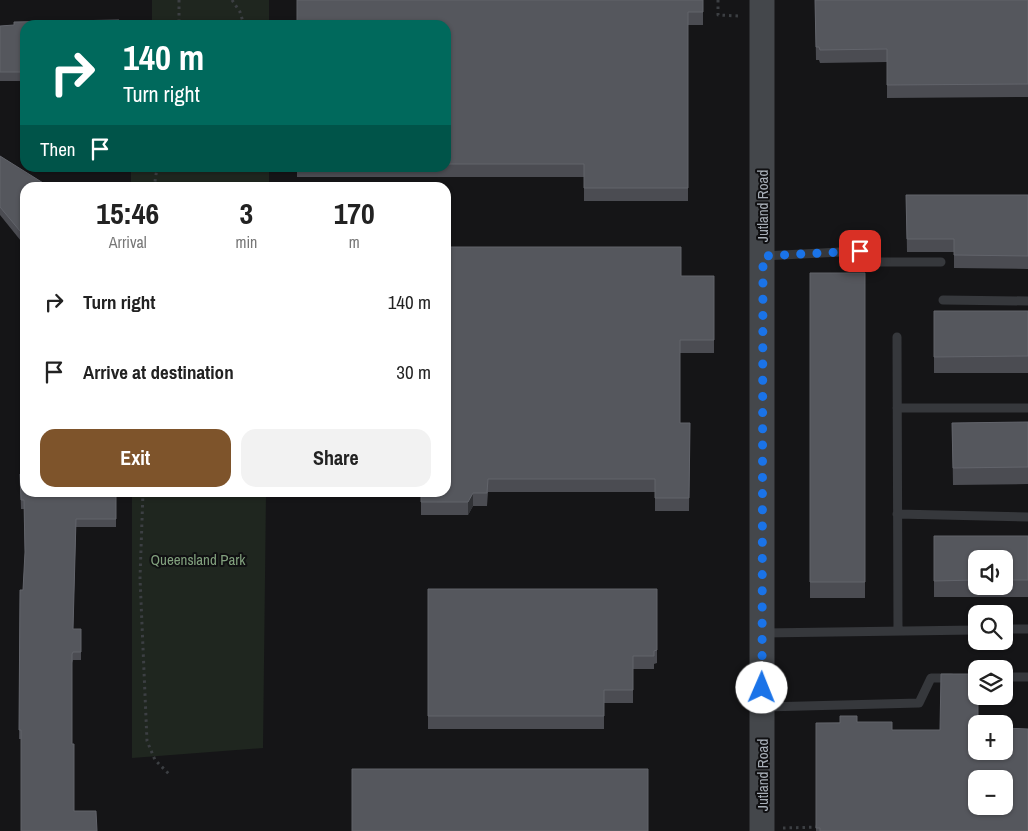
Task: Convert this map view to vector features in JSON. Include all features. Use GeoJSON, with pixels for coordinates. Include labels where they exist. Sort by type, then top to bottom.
{"type":"FeatureCollection","features":[{"type":"Feature","properties":{"kind":"street","name":"Jutland Road"},"geometry":{"type":"LineString","coordinates":[[762,8],[762,829]]}},
{"type":"Feature","properties":{"kind":"lane"},"geometry":{"type":"LineString","coordinates":[[763,256],[860,251],[879,262],[941,262]]}},
{"type":"Feature","properties":{"kind":"lane"},"geometry":{"type":"LineString","coordinates":[[943,300],[1028,301]]}},
{"type":"Feature","properties":{"kind":"lane"},"geometry":{"type":"LineString","coordinates":[[897,337],[898,630]]}},
{"type":"Feature","properties":{"kind":"lane"},"geometry":{"type":"LineString","coordinates":[[897,408],[1028,408]]}},
{"type":"Feature","properties":{"kind":"lane"},"geometry":{"type":"LineString","coordinates":[[897,514],[1028,517]]}},
{"type":"Feature","properties":{"kind":"lane"},"geometry":{"type":"LineString","coordinates":[[1013,630],[1028,629]]}},
{"type":"Feature","properties":{"kind":"lane"},"geometry":{"type":"LineString","coordinates":[[763,633],[968,630]]}},
{"type":"Feature","properties":{"kind":"lane"},"geometry":{"type":"LineString","coordinates":[[1013,677],[1028,677]]}},
{"type":"Feature","properties":{"kind":"lane"},"geometry":{"type":"LineString","coordinates":[[762,707],[919,703],[931,678],[959,678]]}},
{"type":"Feature","properties":{"kind":"path"},"geometry":{"type":"LineString","coordinates":[[179,0],[179,20]]}},
{"type":"Feature","properties":{"kind":"path"},"geometry":{"type":"LineString","coordinates":[[232,0],[240,12],[242,20]]}},
{"type":"Feature","properties":{"kind":"path"},"geometry":{"type":"LineString","coordinates":[[718,0],[718,15],[762,8]]}},
{"type":"Feature","properties":{"kind":"path"},"geometry":{"type":"LineString","coordinates":[[143,497],[140,578],[147,741],[154,760],[169,774]]}},
{"type":"Feature","properties":{"kind":"path"},"geometry":{"type":"LineString","coordinates":[[762,829],[820,827]]}},
{"type":"Feature","properties":{"kind":"green space"},"geometry":{"type":"Polygon","coordinates":[[[152,0],[269,0],[269,20],[152,20],[152,0]]]}},
{"type":"Feature","properties":{"kind":"green space"},"geometry":{"type":"Polygon","coordinates":[[[131,172],[269,172],[269,182],[131,182],[131,172]]]}},
{"type":"Feature","properties":{"kind":"green space","name":"Queensland Park"},"geometry":{"type":"Polygon","coordinates":[[[132,497],[266,497],[263,748],[132,758],[132,497]]]}},
{"type":"Feature","properties":{"kind":"building"},"geometry":{"type":"Polygon","coordinates":[[[297,0],[703,0],[703,12],[688,12],[688,188],[584,188],[584,164],[451,164],[451,20],[297,20],[297,0]]]}},
{"type":"Feature","properties":{"kind":"building"},"geometry":{"type":"Polygon","coordinates":[[[815,0],[1028,0],[1028,84],[887,85],[887,49],[820,50],[819,47],[816,47],[815,0]]]}},
{"type":"Feature","properties":{"kind":"building"},"geometry":{"type":"Polygon","coordinates":[[[14,22],[20,22],[20,72],[0,72],[0,26],[14,25],[14,22]]]}},
{"type":"Feature","properties":{"kind":"building"},"geometry":{"type":"Polygon","coordinates":[[[0,156],[20,168],[20,172],[26,172],[42,182],[20,182],[20,231],[0,207],[0,156]]]}},
{"type":"Feature","properties":{"kind":"building"},"geometry":{"type":"Polygon","coordinates":[[[906,195],[1028,195],[1028,256],[954,255],[954,239],[907,239],[906,195]]]}},
{"type":"Feature","properties":{"kind":"building"},"geometry":{"type":"Polygon","coordinates":[[[451,247],[681,247],[681,276],[714,276],[714,340],[680,340],[680,423],[690,423],[689,498],[655,498],[655,479],[488,479],[487,493],[473,493],[468,502],[421,502],[421,497],[451,497],[451,247]]]}},
{"type":"Feature","properties":{"kind":"building"},"geometry":{"type":"Polygon","coordinates":[[[810,273],[865,273],[865,582],[810,582],[810,273]]]}},
{"type":"Feature","properties":{"kind":"building"},"geometry":{"type":"Polygon","coordinates":[[[934,311],[1028,311],[1028,356],[934,357],[934,311]]]}},
{"type":"Feature","properties":{"kind":"building"},"geometry":{"type":"Polygon","coordinates":[[[1028,422],[1028,467],[953,468],[952,423],[1028,422]]]}},
{"type":"Feature","properties":{"kind":"building"},"geometry":{"type":"Polygon","coordinates":[[[21,497],[116,497],[116,519],[76,519],[73,629],[81,629],[81,652],[73,652],[72,654],[74,811],[96,811],[97,831],[21,831],[21,730],[19,730],[20,590],[23,590],[25,552],[24,500],[21,500],[21,497]]]}},
{"type":"Feature","properties":{"kind":"building"},"geometry":{"type":"Polygon","coordinates":[[[934,536],[1028,536],[1028,580],[1013,580],[1013,550],[968,550],[968,580],[934,581],[934,536]]]}},
{"type":"Feature","properties":{"kind":"building"},"geometry":{"type":"Polygon","coordinates":[[[428,589],[657,589],[657,650],[654,651],[654,656],[633,656],[633,690],[604,690],[604,716],[428,716],[428,589]]]}},
{"type":"Feature","properties":{"kind":"building"},"geometry":{"type":"Polygon","coordinates":[[[941,674],[968,674],[968,705],[978,705],[978,715],[968,715],[968,760],[1013,760],[1013,728],[1028,729],[1028,831],[820,831],[820,828],[816,828],[816,723],[840,723],[840,716],[857,716],[857,722],[892,722],[892,730],[940,730],[941,674]]]}},
{"type":"Feature","properties":{"kind":"building"},"geometry":{"type":"Polygon","coordinates":[[[352,769],[648,769],[648,831],[352,831],[352,769]]]}},
{"type":"Feature","properties":{"kind":"route"},"geometry":{"type":"LineString","coordinates":[[762,688],[763,256],[860,251]]}}]}
